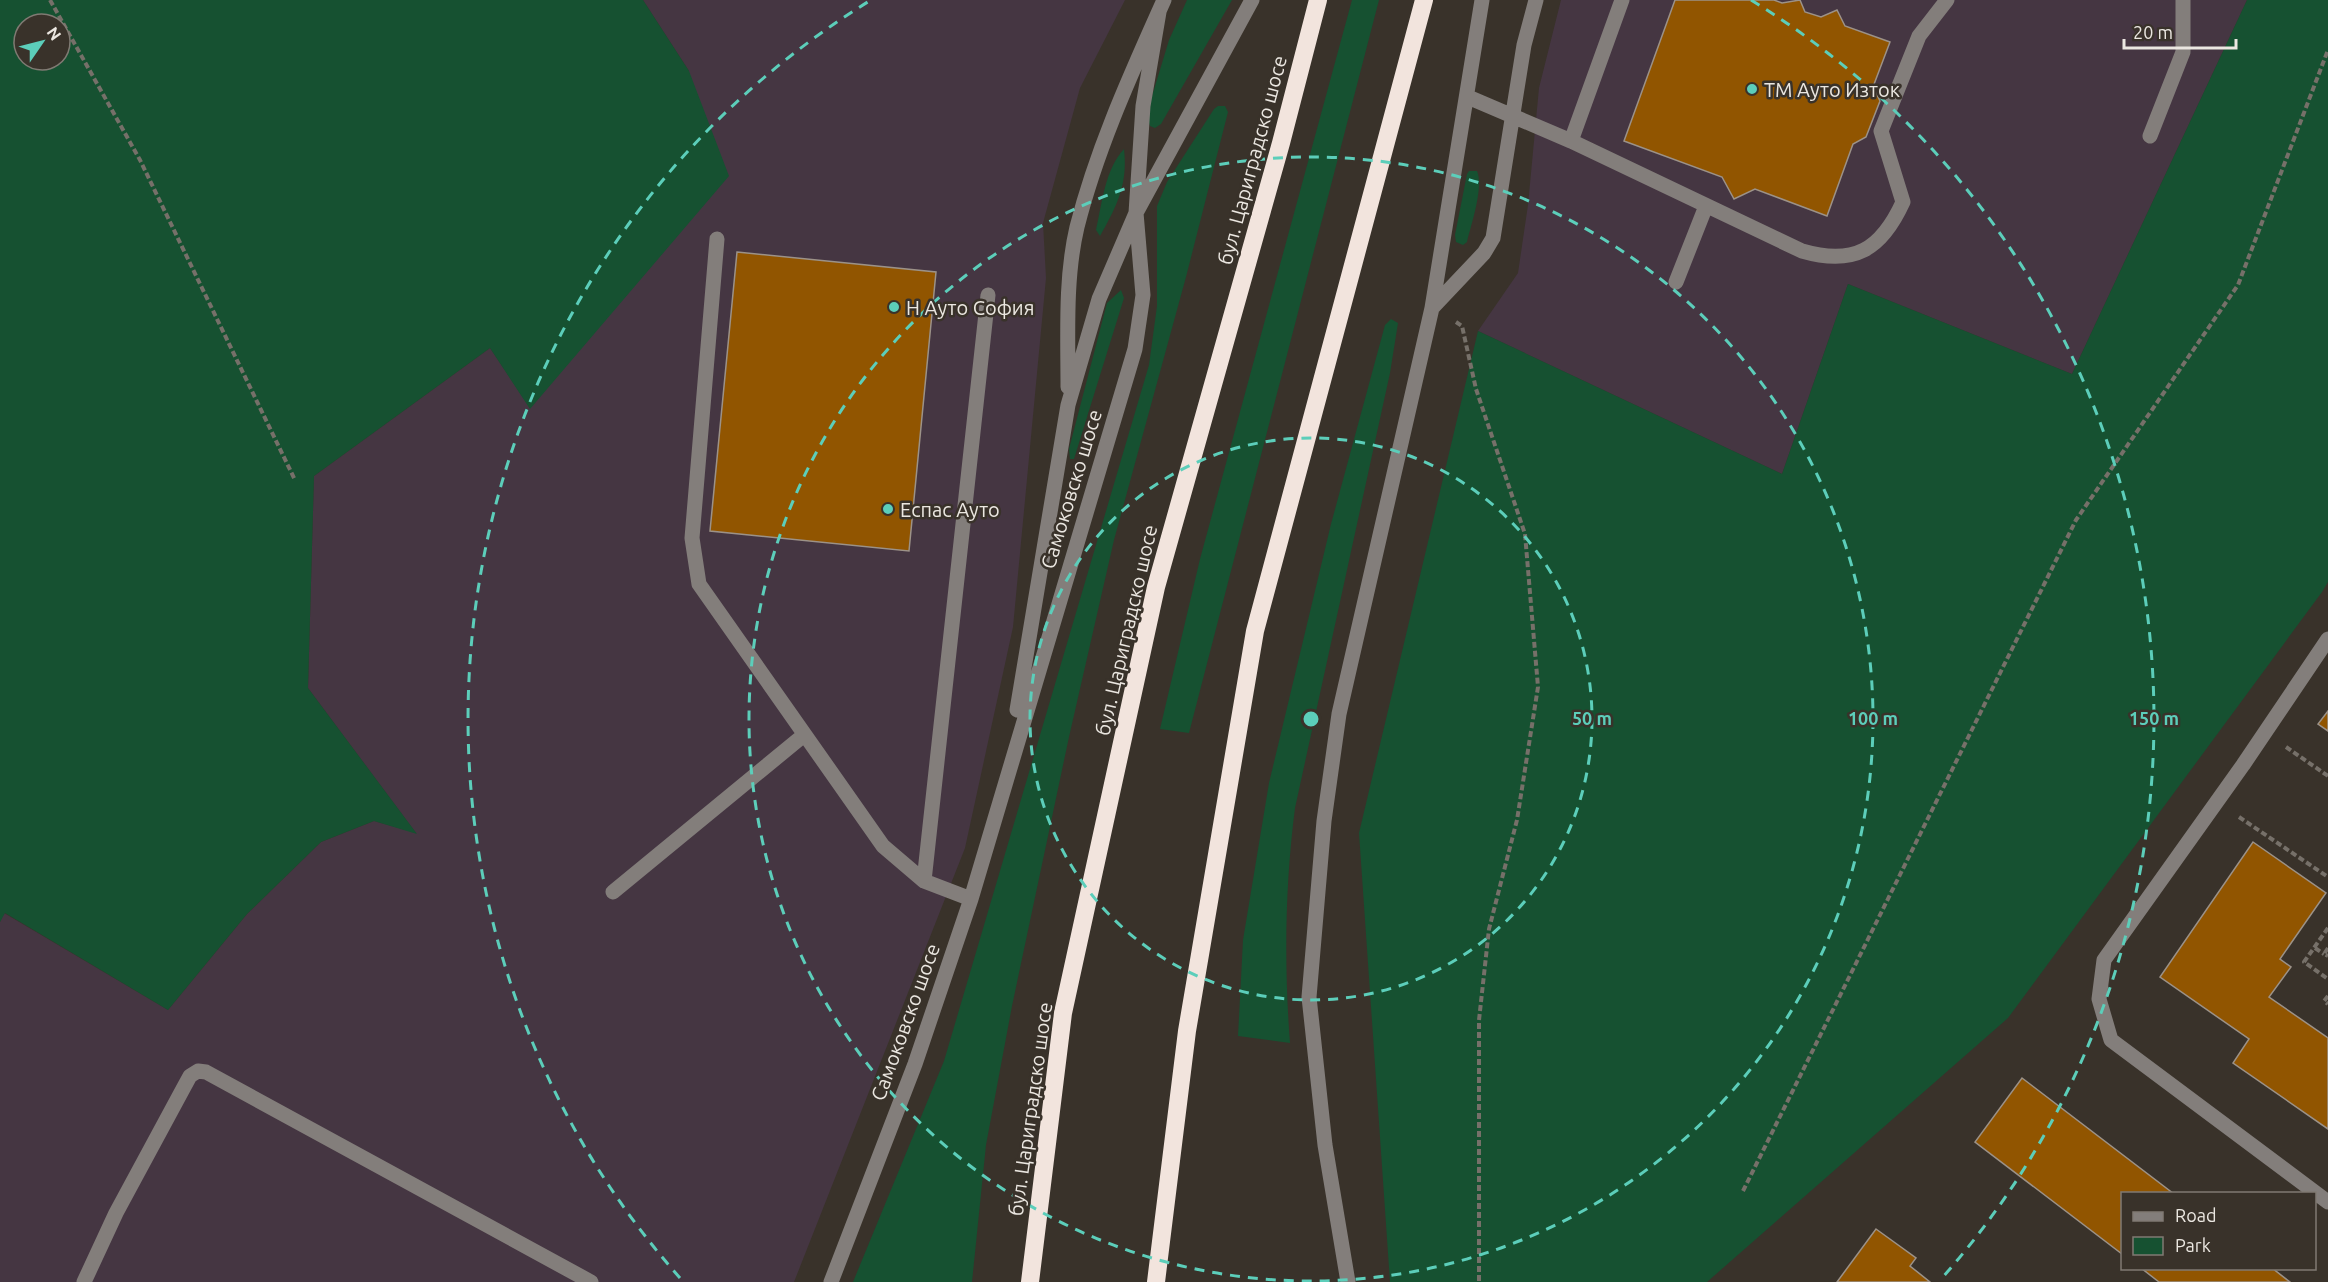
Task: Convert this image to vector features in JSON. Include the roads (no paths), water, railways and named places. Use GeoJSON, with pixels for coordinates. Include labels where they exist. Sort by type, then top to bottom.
{"type":"FeatureCollection","features":[{"type":"Feature","properties":{"kind":"highway","name":"бул. Цариградско шосе"},"geometry":{"type":"LineString","coordinates":[[1030,1282],[1064,1013],[1156,587],[1318,0]]}},
{"type":"Feature","properties":{"kind":"highway"},"geometry":{"type":"LineString","coordinates":[[1156,1282],[1187,1031],[1255,631],[1424,0]]}},
{"type":"Feature","properties":{"kind":"street","name":"Самоковско шосе"},"geometry":{"type":"LineString","coordinates":[[1007,772],[1068,405],[1099,299],[1136,213],[1252,0]]}},
{"type":"Feature","properties":{"kind":"street"},"geometry":{"type":"LineString","coordinates":[[1348,1282],[1325,1145],[1309,997],[1323,833],[1339,714],[1432,308],[1482,0]]}},
{"type":"Feature","properties":{"kind":"street"},"geometry":{"type":"LineString","coordinates":[[1432,308],[1484,253],[1493,238],[1524,45],[1536,0]]}},
{"type":"Feature","properties":{"kind":"street"},"geometry":{"type":"LineString","coordinates":[[1571,141],[1622,0]]}},
{"type":"Feature","properties":{"kind":"street"},"geometry":{"type":"LineString","coordinates":[[1468,97],[1571,141],[1802,251],[1826,258],[1850,255],[1870,247],[1884,237],[1903,202],[1881,131],[1919,36],[1947,0]]}},
{"type":"Feature","properties":{"kind":"street"},"geometry":{"type":"LineString","coordinates":[[2150,136],[2183,52],[2183,0]]}},
{"type":"Feature","properties":{"kind":"street"},"geometry":{"type":"LineString","coordinates":[[1136,213],[1143,106],[1162,6]]}},
{"type":"Feature","properties":{"kind":"street"},"geometry":{"type":"LineString","coordinates":[[1068,405],[1068,308],[1077,228],[1114,114],[1162,6]]}},
{"type":"Feature","properties":{"kind":"street"},"geometry":{"type":"LineString","coordinates":[[1676,282],[1706,206]]}},
{"type":"Feature","properties":{"kind":"street","name":"Самоковско шосе"},"geometry":{"type":"LineString","coordinates":[[831,1282],[915,1064],[971,899],[1135,349],[1143,295],[1136,213]]}},
{"type":"Feature","properties":{"kind":"street"},"geometry":{"type":"LineString","coordinates":[[717,239],[692,538],[699,584],[883,846],[924,881],[971,899]]}},
{"type":"Feature","properties":{"kind":"street"},"geometry":{"type":"LineString","coordinates":[[924,881],[988,295]]}},
{"type":"Feature","properties":{"kind":"street"},"geometry":{"type":"LineString","coordinates":[[2315,1192],[2111,1040],[2099,999],[2103,960],[2217,802],[2328,639]]}},
{"type":"Feature","properties":{"kind":"street"},"geometry":{"type":"LineString","coordinates":[[613,892],[804,735]]}},
{"type":"Feature","properties":{"kind":"street"},"geometry":{"type":"LineString","coordinates":[[84,1282],[116,1213],[178,1098],[190,1076],[198,1071],[216,1078],[591,1282]]}},
{"type":"Feature","properties":{"kind":"place","name":"ТМ Ауто Изток"},"geometry":{"type":"Point","coordinates":[1752,89]}},
{"type":"Feature","properties":{"kind":"place","name":"Н Ауто София"},"geometry":{"type":"Point","coordinates":[894,307]}},
{"type":"Feature","properties":{"kind":"place","name":"Еспас Ауто"},"geometry":{"type":"Point","coordinates":[888,509]}}]}
